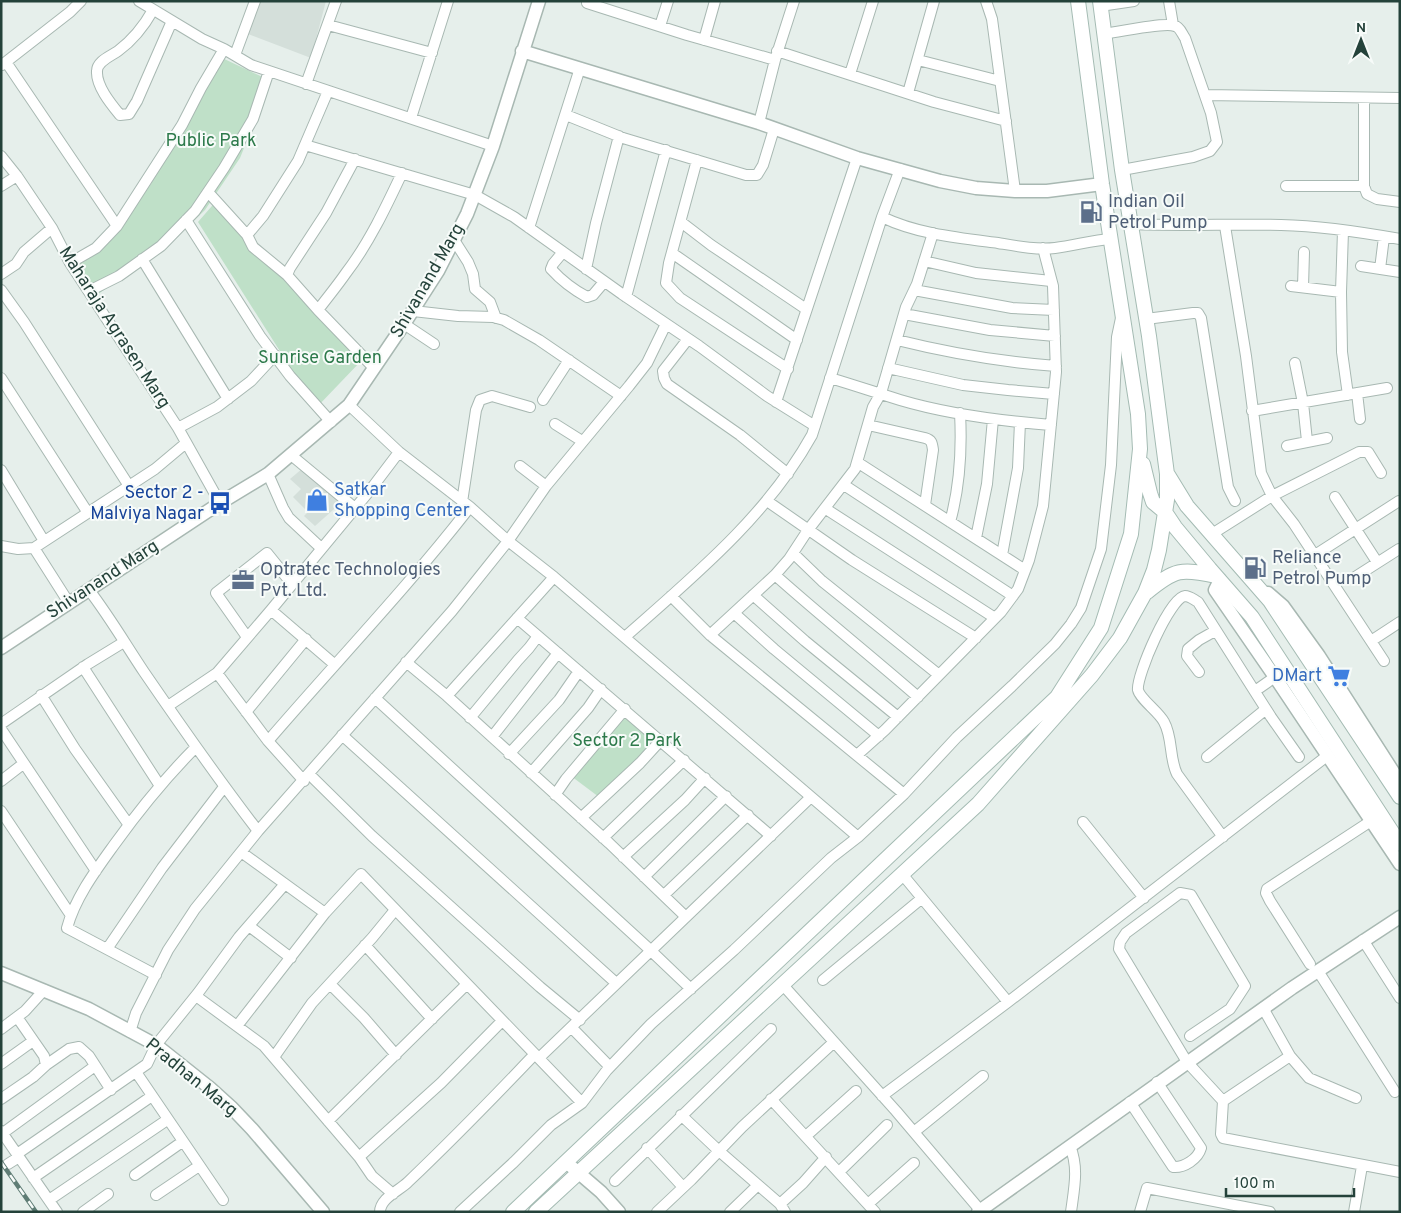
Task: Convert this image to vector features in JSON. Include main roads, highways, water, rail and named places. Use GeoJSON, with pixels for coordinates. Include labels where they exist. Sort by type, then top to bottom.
{"type":"FeatureCollection","features":[{"type":"Feature","properties":{"kind":"main road"},"geometry":{"type":"LineString","coordinates":[[513,1212],[1057,697],[1101,628],[1124,562],[1131,534],[1140,449],[1138,414],[1102,184],[1078,1]]}},
{"type":"Feature","properties":{"kind":"main road"},"geometry":{"type":"LineString","coordinates":[[536,1212],[978,804],[1092,676],[1120,638],[1145,593],[1157,557],[1162,505],[1168,474],[1122,170],[1100,3]]}},
{"type":"Feature","properties":{"kind":"main road"},"geometry":{"type":"LineString","coordinates":[[1140,449],[1150,493],[1162,505],[1175,527],[1252,617],[1400,844]]}},
{"type":"Feature","properties":{"kind":"main road"},"geometry":{"type":"LineString","coordinates":[[1168,474],[1187,506],[1270,601],[1400,796]]}},
{"type":"Feature","properties":{"kind":"main road"},"geometry":{"type":"LineString","coordinates":[[1134,516],[1162,505],[1187,506]]}},
{"type":"Feature","properties":{"kind":"main road"},"geometry":{"type":"LineString","coordinates":[[1145,593],[1166,576],[1178,571],[1192,571],[1218,578]]}},
{"type":"Feature","properties":{"kind":"main road"},"geometry":{"type":"LineString","coordinates":[[1252,617],[1270,601]]}},
{"type":"Feature","properties":{"kind":"railway"},"geometry":{"type":"LineString","coordinates":[[1,1162],[36,1212]]}},
{"type":"Feature","properties":{"kind":"place","name":"Indian Oil Petrol Pump"},"geometry":{"type":"Point","coordinates":[1091,212]}},
{"type":"Feature","properties":{"kind":"place","name":"Satkar Shopping Center"},"geometry":{"type":"Point","coordinates":[317,500]}},
{"type":"Feature","properties":{"kind":"place","name":"Sector 2 - Malviya Nagar"},"geometry":{"type":"Point","coordinates":[220,503]}},
{"type":"Feature","properties":{"kind":"place","name":"Reliance Petrol Pump"},"geometry":{"type":"Point","coordinates":[1255,568]}},
{"type":"Feature","properties":{"kind":"place","name":"Optratec Technologies Pvt. Ltd."},"geometry":{"type":"Point","coordinates":[243,580]}},
{"type":"Feature","properties":{"kind":"place","name":"DMart"},"geometry":{"type":"Point","coordinates":[1339,676]}},
{"type":"Feature","properties":{"kind":"park label","name":"Public Park"},"geometry":{"type":"Point","coordinates":[211,141]}},
{"type":"Feature","properties":{"kind":"park label","name":"Sunrise Garden"},"geometry":{"type":"Point","coordinates":[320,358]}},
{"type":"Feature","properties":{"kind":"park label","name":"Sector 2 Park"},"geometry":{"type":"Point","coordinates":[627,741]}}]}
